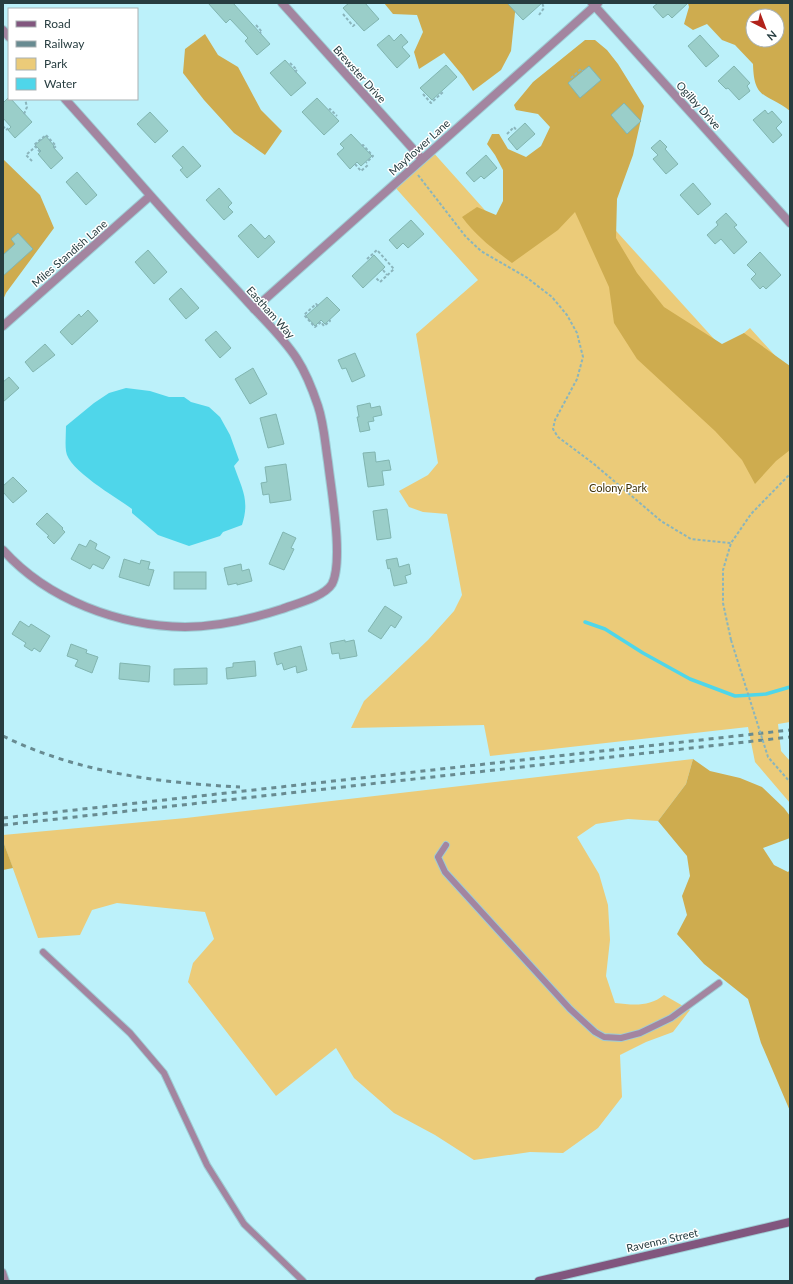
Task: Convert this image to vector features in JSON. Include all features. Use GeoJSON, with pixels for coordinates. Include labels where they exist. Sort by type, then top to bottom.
{"type":"FeatureCollection","features":[{"type":"Feature","properties":{"kind":"street","name":"Brewster Drive"},"geometry":{"type":"LineString","coordinates":[[282,3],[422,159]]}},
{"type":"Feature","properties":{"kind":"street","name":"Mayflower Lane"},"geometry":{"type":"LineString","coordinates":[[254,309],[595,4]]}},
{"type":"Feature","properties":{"kind":"street","name":"Ogilby Drive"},"geometry":{"type":"LineString","coordinates":[[595,4],[790,223]]}},
{"type":"Feature","properties":{"kind":"street","name":"Eastham Way"},"geometry":{"type":"LineString","coordinates":[[3,550],[9,558],[31,576],[54,591],[90,609],[122,619],[186,627],[226,623],[266,614],[312,598],[331,584],[334,573],[337,539],[324,432],[318,406],[310,385],[298,361],[254,309],[150,196],[66,100]]}},
{"type":"Feature","properties":{"kind":"street","name":"Miles Standish Lane"},"geometry":{"type":"LineString","coordinates":[[3,326],[150,196]]}},
{"type":"Feature","properties":{"kind":"street","name":"Ravenna Street"},"geometry":{"type":"LineString","coordinates":[[539,1281],[790,1222]]}},
{"type":"Feature","properties":{"kind":"lane"},"geometry":{"type":"LineString","coordinates":[[446,845],[438,857],[445,872],[570,1009],[595,1032],[604,1037],[621,1038],[646,1030],[671,1018],[719,983]]}},
{"type":"Feature","properties":{"kind":"lane"},"geometry":{"type":"LineString","coordinates":[[43,952],[130,1033],[164,1073],[207,1165],[244,1224],[303,1281]]}},
{"type":"Feature","properties":{"kind":"lane"},"geometry":{"type":"LineString","coordinates":[[3,1272],[6,1281]]}},
{"type":"Feature","properties":{"kind":"path"},"geometry":{"type":"LineString","coordinates":[[539,15],[544,8],[542,3]]}},
{"type":"Feature","properties":{"kind":"path"},"geometry":{"type":"LineString","coordinates":[[342,14],[353,26],[357,23]]}},
{"type":"Feature","properties":{"kind":"path"},"geometry":{"type":"LineString","coordinates":[[256,25],[262,32],[260,33]]}},
{"type":"Feature","properties":{"kind":"path"},"geometry":{"type":"LineString","coordinates":[[290,63],[297,70],[295,72]]}},
{"type":"Feature","properties":{"kind":"path"},"geometry":{"type":"LineString","coordinates":[[571,78],[581,69],[583,71]]}},
{"type":"Feature","properties":{"kind":"path"},"geometry":{"type":"LineString","coordinates":[[423,94],[431,103],[443,92],[442,91]]}},
{"type":"Feature","properties":{"kind":"path"},"geometry":{"type":"LineString","coordinates":[[24,114],[27,108],[25,100]]}},
{"type":"Feature","properties":{"kind":"path"},"geometry":{"type":"LineString","coordinates":[[329,110],[330,109],[337,116]]}},
{"type":"Feature","properties":{"kind":"path"},"geometry":{"type":"LineString","coordinates":[[4,128],[6,130],[10,127]]}},
{"type":"Feature","properties":{"kind":"path"},"geometry":{"type":"LineString","coordinates":[[507,134],[514,127],[517,130]]}},
{"type":"Feature","properties":{"kind":"path"},"geometry":{"type":"LineString","coordinates":[[32,161],[26,155],[46,134],[56,146],[54,148]]}},
{"type":"Feature","properties":{"kind":"path"},"geometry":{"type":"LineString","coordinates":[[355,164],[361,171],[373,156],[363,145],[362,146]]}},
{"type":"Feature","properties":{"kind":"path"},"geometry":{"type":"LineString","coordinates":[[35,147],[40,152]]}},
{"type":"Feature","properties":{"kind":"path"},"geometry":{"type":"LineString","coordinates":[[418,175],[466,237],[481,251],[503,262],[552,297],[567,315],[577,333],[582,357],[577,379],[555,420],[553,429],[558,437],[594,464],[661,521],[685,536],[691,539],[731,543]]}},
{"type":"Feature","properties":{"kind":"path"},"geometry":{"type":"LineString","coordinates":[[367,259],[377,250],[394,269],[380,282],[375,277]]}},
{"type":"Feature","properties":{"kind":"path"},"geometry":{"type":"LineString","coordinates":[[382,270],[387,275]]}},
{"type":"Feature","properties":{"kind":"path"},"geometry":{"type":"LineString","coordinates":[[318,306],[316,304],[304,315],[315,328],[321,322],[324,326],[330,321],[329,320]]}},
{"type":"Feature","properties":{"kind":"path"},"geometry":{"type":"LineString","coordinates":[[790,474],[751,514],[731,543],[723,570],[723,603],[731,640],[768,757],[790,782]]}},
{"type":"Feature","properties":{"kind":"green space","name":"Colony Park"},"geometry":{"type":"Polygon","coordinates":[[[432,151],[516,245],[579,190],[724,350],[750,328],[790,372],[790,722],[778,724],[781,751],[790,761],[790,803],[755,762],[748,727],[490,756],[484,725],[351,728],[364,701],[428,640],[454,611],[462,595],[447,514],[423,512],[409,507],[399,491],[428,475],[438,463],[416,334],[478,280],[393,185],[432,151]]]}},
{"type":"Feature","properties":{"kind":"green space"},"geometry":{"type":"Polygon","coordinates":[[[693,759],[686,784],[658,821],[628,819],[596,824],[577,837],[599,874],[608,905],[610,940],[606,976],[615,1003],[635,1005],[653,1002],[664,995],[690,1010],[673,1032],[646,1042],[620,1055],[622,1097],[598,1128],[563,1153],[530,1152],[474,1160],[435,1135],[394,1113],[354,1078],[336,1048],[276,1096],[188,982],[193,963],[214,939],[205,912],[117,903],[92,910],[80,935],[38,938],[3,841],[3,835],[186,818],[693,759]]]}},
{"type":"Feature","properties":{"kind":"shaded area"},"geometry":{"type":"Polygon","coordinates":[[[384,3],[516,3],[511,51],[501,70],[473,91],[444,53],[419,69],[414,52],[423,32],[417,15],[393,14],[384,3]]]}},
{"type":"Feature","properties":{"kind":"shaded area"},"geometry":{"type":"Polygon","coordinates":[[[688,3],[790,3],[790,111],[759,90],[754,76],[753,64],[735,45],[722,40],[707,24],[693,30],[684,24],[689,7],[688,3]]]}},
{"type":"Feature","properties":{"kind":"shaded area"},"geometry":{"type":"Polygon","coordinates":[[[205,34],[218,55],[238,67],[261,110],[282,131],[265,155],[234,133],[204,100],[183,73],[185,49],[205,34]]]}},
{"type":"Feature","properties":{"kind":"shaded area"},"geometry":{"type":"Polygon","coordinates":[[[585,40],[595,40],[607,50],[618,64],[644,106],[633,155],[617,199],[616,238],[637,273],[664,307],[722,344],[744,333],[790,366],[790,450],[776,461],[755,484],[742,460],[715,431],[637,359],[614,323],[609,287],[575,212],[558,230],[512,263],[479,236],[462,217],[477,207],[496,215],[503,201],[503,170],[487,144],[492,134],[499,134],[508,149],[526,157],[541,146],[550,127],[538,114],[516,110],[514,105],[533,82],[585,40]]]}},
{"type":"Feature","properties":{"kind":"shaded area"},"geometry":{"type":"Polygon","coordinates":[[[3,159],[40,195],[54,228],[6,293],[3,300],[3,159]]]}},
{"type":"Feature","properties":{"kind":"shaded area"},"geometry":{"type":"Polygon","coordinates":[[[693,759],[710,771],[740,778],[762,787],[784,808],[790,816],[790,838],[763,848],[774,865],[788,872],[790,870],[790,1111],[761,1043],[748,999],[704,964],[677,934],[687,915],[682,896],[690,876],[687,856],[658,821],[686,784],[693,759]]]}},
{"type":"Feature","properties":{"kind":"shaded area"},"geometry":{"type":"Polygon","coordinates":[[[3,841],[13,868],[3,870],[3,841]]]}},
{"type":"Feature","properties":{"kind":"water"},"geometry":{"type":"Polygon","coordinates":[[[126,388],[150,391],[169,397],[184,397],[191,402],[209,407],[220,417],[230,435],[239,460],[234,466],[245,501],[242,525],[223,532],[220,536],[189,546],[158,535],[132,513],[132,509],[94,483],[75,466],[66,451],[66,426],[109,393],[126,388]]]}},
{"type":"Feature","properties":{"kind":"building"},"geometry":{"type":"Polygon","coordinates":[[[208,3],[233,3],[270,44],[257,55],[245,41],[248,38],[230,19],[226,23],[208,3]]]}},
{"type":"Feature","properties":{"kind":"building"},"geometry":{"type":"Polygon","coordinates":[[[349,3],[365,3],[379,19],[364,31],[343,8],[349,3]]]}},
{"type":"Feature","properties":{"kind":"building"},"geometry":{"type":"Polygon","coordinates":[[[507,3],[542,3],[523,20],[507,3]]]}},
{"type":"Feature","properties":{"kind":"building"},"geometry":{"type":"Polygon","coordinates":[[[658,3],[688,3],[672,18],[668,14],[663,18],[653,7],[658,3]]]}},
{"type":"Feature","properties":{"kind":"building"},"geometry":{"type":"Polygon","coordinates":[[[401,34],[408,42],[402,47],[410,56],[397,68],[377,45],[389,35],[394,41],[401,34]]]}},
{"type":"Feature","properties":{"kind":"building"},"geometry":{"type":"Polygon","coordinates":[[[700,35],[719,56],[706,67],[688,46],[700,35]]]}},
{"type":"Feature","properties":{"kind":"building"},"geometry":{"type":"Polygon","coordinates":[[[285,60],[306,83],[291,96],[270,73],[285,60]]]}},
{"type":"Feature","properties":{"kind":"building"},"geometry":{"type":"Polygon","coordinates":[[[446,65],[457,77],[432,100],[420,88],[446,65]]]}},
{"type":"Feature","properties":{"kind":"building"},"geometry":{"type":"Polygon","coordinates":[[[589,66],[601,80],[580,98],[568,83],[589,66]]]}},
{"type":"Feature","properties":{"kind":"building"},"geometry":{"type":"Polygon","coordinates":[[[734,66],[750,83],[747,86],[750,91],[739,100],[728,88],[726,89],[718,81],[734,66]]]}},
{"type":"Feature","properties":{"kind":"building"},"geometry":{"type":"Polygon","coordinates":[[[8,98],[8,100],[12,100],[32,122],[15,138],[8,130],[11,127],[3,118],[3,103],[8,98]]]}},
{"type":"Feature","properties":{"kind":"building"},"geometry":{"type":"Polygon","coordinates":[[[317,98],[339,121],[324,135],[302,112],[317,98]]]}},
{"type":"Feature","properties":{"kind":"building"},"geometry":{"type":"Polygon","coordinates":[[[624,103],[641,121],[627,134],[611,115],[624,103]]]}},
{"type":"Feature","properties":{"kind":"building"},"geometry":{"type":"Polygon","coordinates":[[[765,110],[768,114],[772,111],[782,122],[776,128],[782,135],[773,143],[753,120],[765,110]]]}},
{"type":"Feature","properties":{"kind":"building"},"geometry":{"type":"Polygon","coordinates":[[[150,112],[168,131],[155,143],[137,124],[150,112]]]}},
{"type":"Feature","properties":{"kind":"building"},"geometry":{"type":"Polygon","coordinates":[[[525,123],[535,134],[517,150],[508,139],[525,123]]]}},
{"type":"Feature","properties":{"kind":"building"},"geometry":{"type":"Polygon","coordinates":[[[351,134],[372,156],[361,166],[357,162],[350,169],[337,154],[344,148],[340,144],[351,134]]]}},
{"type":"Feature","properties":{"kind":"building"},"geometry":{"type":"Polygon","coordinates":[[[46,136],[63,158],[51,169],[38,154],[41,151],[35,145],[46,136]]]}},
{"type":"Feature","properties":{"kind":"building"},"geometry":{"type":"Polygon","coordinates":[[[660,140],[667,147],[665,149],[678,164],[666,174],[653,159],[658,155],[651,148],[660,140]]]}},
{"type":"Feature","properties":{"kind":"building"},"geometry":{"type":"Polygon","coordinates":[[[183,146],[201,166],[187,178],[180,170],[183,168],[172,156],[183,146]]]}},
{"type":"Feature","properties":{"kind":"building"},"geometry":{"type":"Polygon","coordinates":[[[486,155],[497,168],[484,179],[481,176],[474,182],[466,173],[486,155]]]}},
{"type":"Feature","properties":{"kind":"building"},"geometry":{"type":"Polygon","coordinates":[[[77,172],[97,195],[86,205],[66,182],[77,172]]]}},
{"type":"Feature","properties":{"kind":"building"},"geometry":{"type":"Polygon","coordinates":[[[693,183],[711,204],[698,215],[680,195],[693,183]]]}},
{"type":"Feature","properties":{"kind":"building"},"geometry":{"type":"Polygon","coordinates":[[[219,188],[232,203],[228,207],[233,212],[224,220],[206,200],[219,188]]]}},
{"type":"Feature","properties":{"kind":"building"},"geometry":{"type":"Polygon","coordinates":[[[726,213],[737,225],[734,227],[747,242],[734,254],[721,239],[715,244],[707,235],[718,225],[716,222],[726,213]]]}},
{"type":"Feature","properties":{"kind":"building"},"geometry":{"type":"Polygon","coordinates":[[[411,220],[424,234],[408,248],[403,243],[397,249],[389,240],[411,220]]]}},
{"type":"Feature","properties":{"kind":"building"},"geometry":{"type":"Polygon","coordinates":[[[251,224],[265,239],[269,235],[275,242],[258,258],[238,236],[251,224]]]}},
{"type":"Feature","properties":{"kind":"building"},"geometry":{"type":"Polygon","coordinates":[[[18,233],[33,249],[3,276],[3,255],[15,244],[11,239],[18,233]]]}},
{"type":"Feature","properties":{"kind":"building"},"geometry":{"type":"Polygon","coordinates":[[[148,250],[167,272],[154,284],[135,262],[148,250]]]}},
{"type":"Feature","properties":{"kind":"building"},"geometry":{"type":"Polygon","coordinates":[[[760,252],[781,275],[766,289],[763,286],[760,289],[751,279],[756,274],[747,265],[760,252]]]}},
{"type":"Feature","properties":{"kind":"building"},"geometry":{"type":"Polygon","coordinates":[[[374,255],[385,267],[363,288],[352,276],[374,255]]]}},
{"type":"Feature","properties":{"kind":"building"},"geometry":{"type":"Polygon","coordinates":[[[181,288],[199,308],[186,319],[169,299],[181,288]]]}},
{"type":"Feature","properties":{"kind":"building"},"geometry":{"type":"Polygon","coordinates":[[[327,297],[340,310],[325,324],[321,320],[315,326],[306,316],[327,297]]]}},
{"type":"Feature","properties":{"kind":"building"},"geometry":{"type":"Polygon","coordinates":[[[88,310],[98,321],[72,345],[60,332],[79,314],[81,317],[88,310]]]}},
{"type":"Feature","properties":{"kind":"building"},"geometry":{"type":"Polygon","coordinates":[[[216,331],[231,348],[220,358],[205,340],[216,331]]]}},
{"type":"Feature","properties":{"kind":"building"},"geometry":{"type":"Polygon","coordinates":[[[45,344],[55,355],[33,372],[25,362],[45,344]]]}},
{"type":"Feature","properties":{"kind":"building"},"geometry":{"type":"Polygon","coordinates":[[[355,353],[365,376],[352,382],[346,368],[342,369],[338,360],[355,353]]]}},
{"type":"Feature","properties":{"kind":"building"},"geometry":{"type":"Polygon","coordinates":[[[253,368],[267,394],[250,404],[235,379],[253,368]]]}},
{"type":"Feature","properties":{"kind":"building"},"geometry":{"type":"Polygon","coordinates":[[[9,377],[19,388],[3,402],[3,382],[9,377]]]}},
{"type":"Feature","properties":{"kind":"building"},"geometry":{"type":"Polygon","coordinates":[[[370,403],[371,408],[380,406],[382,415],[373,417],[374,421],[368,422],[370,430],[360,432],[357,417],[359,417],[357,406],[370,403]]]}},
{"type":"Feature","properties":{"kind":"building"},"geometry":{"type":"Polygon","coordinates":[[[276,414],[284,444],[268,448],[260,418],[276,414]]]}},
{"type":"Feature","properties":{"kind":"building"},"geometry":{"type":"Polygon","coordinates":[[[375,452],[376,462],[389,460],[391,470],[382,471],[384,485],[368,487],[363,453],[375,452]]]}},
{"type":"Feature","properties":{"kind":"building"},"geometry":{"type":"Polygon","coordinates":[[[286,464],[291,500],[270,503],[269,494],[263,495],[261,483],[267,482],[265,467],[286,464]]]}},
{"type":"Feature","properties":{"kind":"building"},"geometry":{"type":"Polygon","coordinates":[[[13,477],[27,491],[13,503],[3,492],[3,486],[13,477]]]}},
{"type":"Feature","properties":{"kind":"building"},"geometry":{"type":"Polygon","coordinates":[[[387,509],[391,538],[377,540],[373,511],[387,509]]]}},
{"type":"Feature","properties":{"kind":"building"},"geometry":{"type":"Polygon","coordinates":[[[47,513],[63,528],[62,529],[65,532],[54,544],[47,537],[49,536],[36,524],[47,513]]]}},
{"type":"Feature","properties":{"kind":"building"},"geometry":{"type":"Polygon","coordinates":[[[283,532],[296,538],[291,548],[294,549],[284,570],[269,564],[283,532]]]}},
{"type":"Feature","properties":{"kind":"building"},"geometry":{"type":"Polygon","coordinates":[[[90,540],[97,544],[95,549],[110,557],[103,569],[93,564],[90,569],[71,559],[79,544],[86,547],[90,540]]]}},
{"type":"Feature","properties":{"kind":"building"},"geometry":{"type":"Polygon","coordinates":[[[397,558],[399,567],[409,564],[411,574],[405,576],[407,583],[394,586],[390,568],[388,569],[386,560],[397,558]]]}},
{"type":"Feature","properties":{"kind":"building"},"geometry":{"type":"Polygon","coordinates":[[[124,559],[140,564],[141,560],[150,562],[148,569],[154,570],[149,586],[119,577],[124,559]]]}},
{"type":"Feature","properties":{"kind":"building"},"geometry":{"type":"Polygon","coordinates":[[[241,564],[242,571],[249,569],[252,581],[237,585],[237,583],[228,585],[224,568],[241,564]]]}},
{"type":"Feature","properties":{"kind":"building"},"geometry":{"type":"Polygon","coordinates":[[[174,572],[206,572],[206,589],[174,589],[174,572]]]}},
{"type":"Feature","properties":{"kind":"building"},"geometry":{"type":"Polygon","coordinates":[[[385,606],[402,617],[395,628],[391,625],[381,639],[368,631],[385,606]]]}},
{"type":"Feature","properties":{"kind":"building"},"geometry":{"type":"Polygon","coordinates":[[[20,621],[29,627],[31,624],[50,636],[40,652],[34,648],[32,651],[24,646],[26,643],[12,634],[20,621]]]}},
{"type":"Feature","properties":{"kind":"building"},"geometry":{"type":"Polygon","coordinates":[[[345,640],[345,642],[354,640],[357,656],[340,659],[339,653],[332,654],[330,643],[345,640]]]}},
{"type":"Feature","properties":{"kind":"building"},"geometry":{"type":"Polygon","coordinates":[[[71,644],[87,650],[86,653],[98,657],[92,673],[75,666],[78,660],[67,656],[71,644]]]}},
{"type":"Feature","properties":{"kind":"building"},"geometry":{"type":"Polygon","coordinates":[[[301,646],[307,670],[297,673],[296,666],[284,670],[282,663],[277,665],[274,653],[301,646]]]}},
{"type":"Feature","properties":{"kind":"building"},"geometry":{"type":"Polygon","coordinates":[[[255,661],[256,676],[227,679],[226,668],[233,667],[233,663],[255,661]]]}},
{"type":"Feature","properties":{"kind":"building"},"geometry":{"type":"Polygon","coordinates":[[[120,663],[150,666],[149,682],[119,679],[120,663]]]}},
{"type":"Feature","properties":{"kind":"building"},"geometry":{"type":"Polygon","coordinates":[[[207,668],[207,684],[174,685],[174,669],[207,668]]]}},
{"type":"Feature","properties":{"kind":"waterway"},"geometry":{"type":"LineString","coordinates":[[585,622],[605,629],[643,653],[690,679],[735,696],[766,694],[790,687]]}},
{"type":"Feature","properties":{"kind":"railway"},"geometry":{"type":"LineString","coordinates":[[3,818],[790,730]]}},
{"type":"Feature","properties":{"kind":"railway"},"geometry":{"type":"LineString","coordinates":[[3,736],[59,759],[118,774],[149,779],[240,787]]}},
{"type":"Feature","properties":{"kind":"railway"},"geometry":{"type":"LineString","coordinates":[[3,825],[790,737]]}}]}
